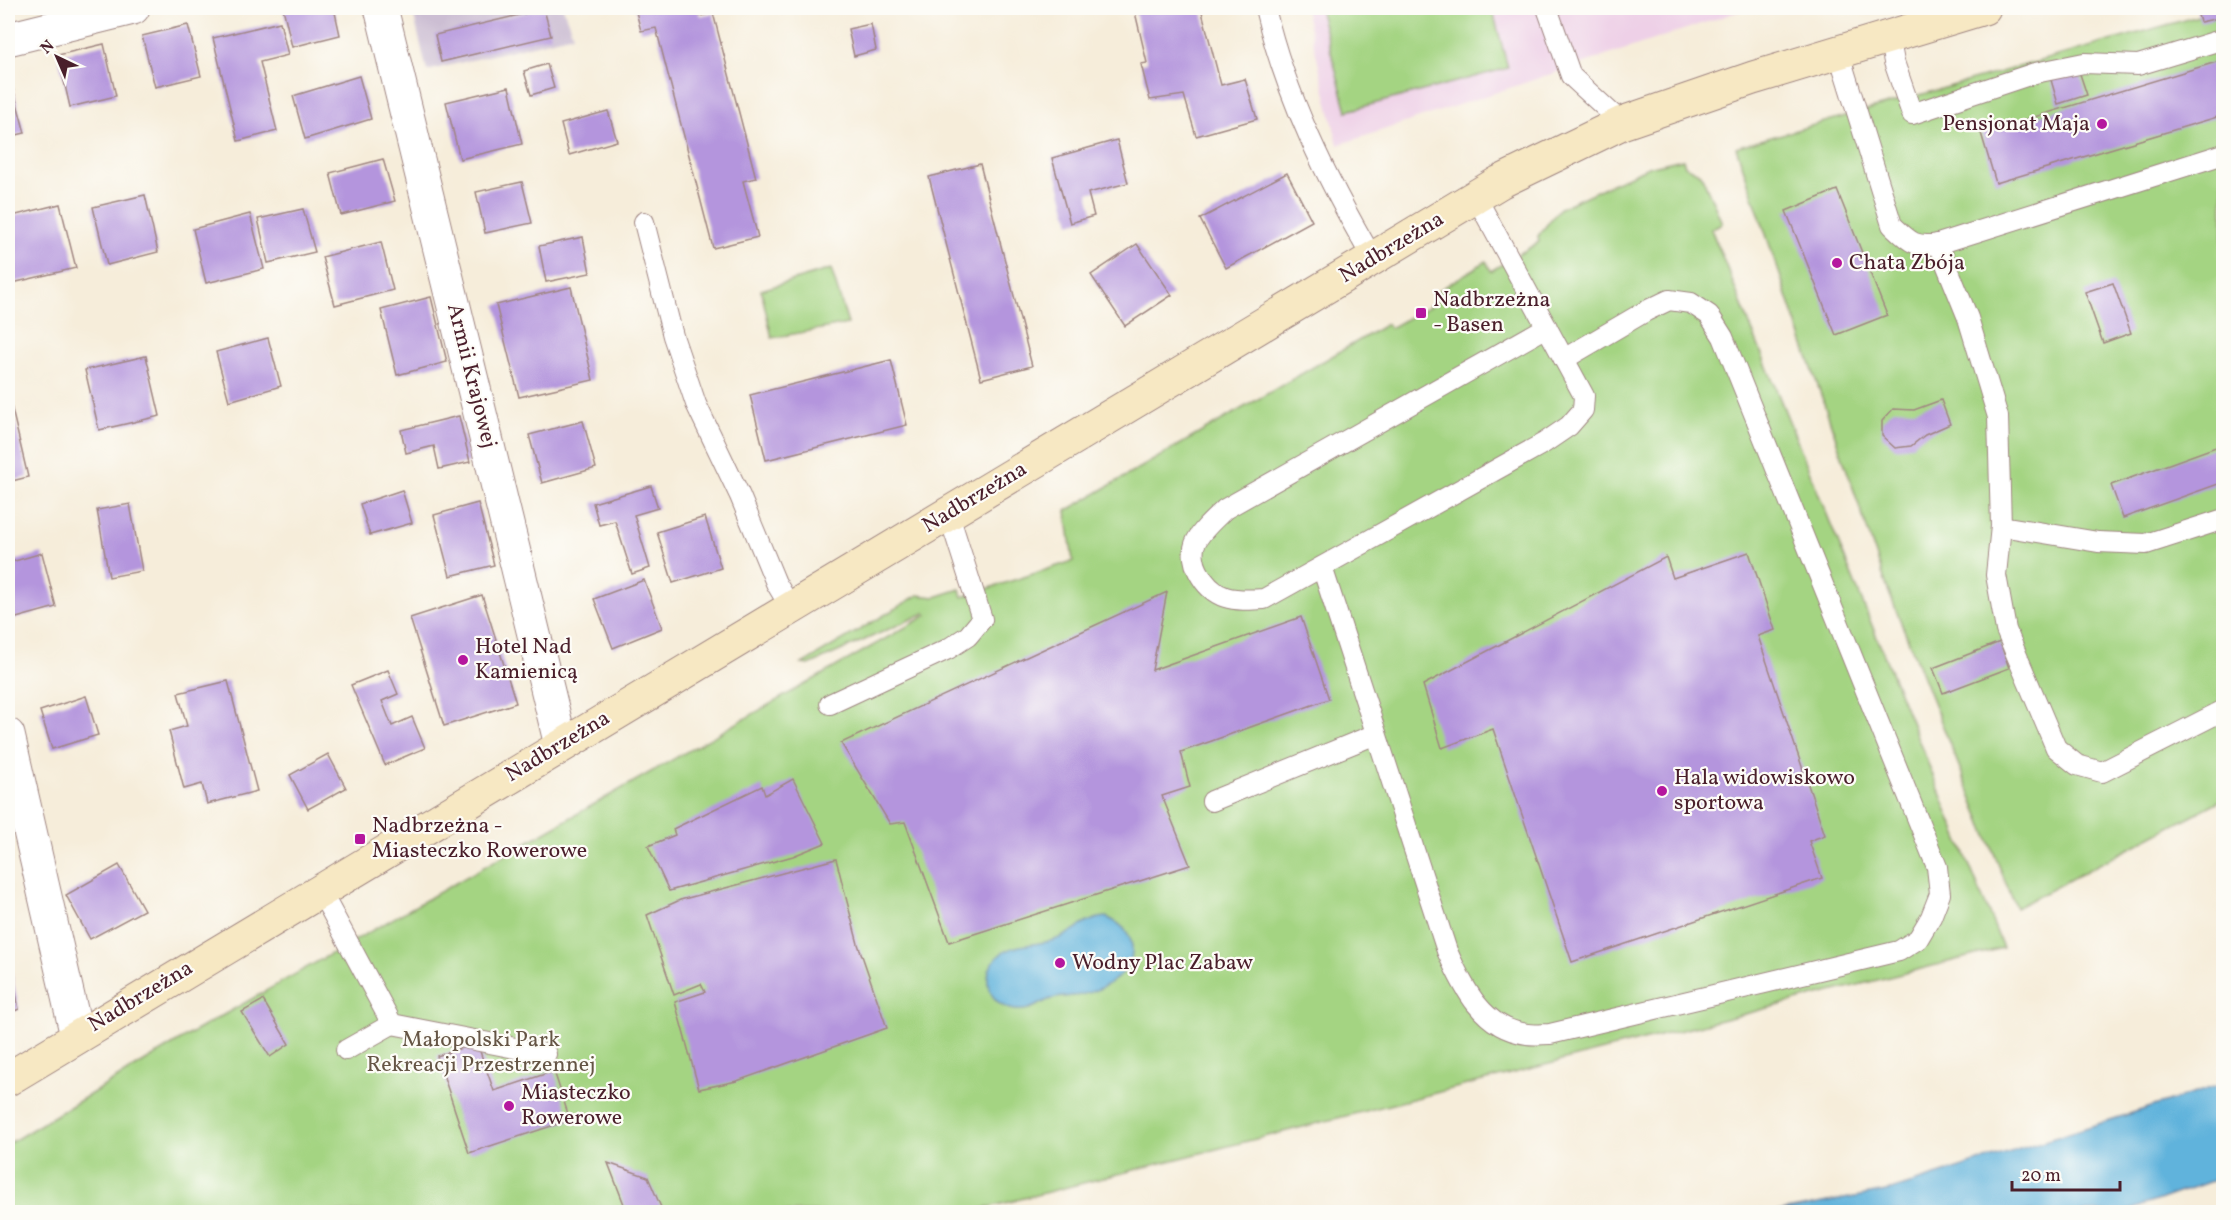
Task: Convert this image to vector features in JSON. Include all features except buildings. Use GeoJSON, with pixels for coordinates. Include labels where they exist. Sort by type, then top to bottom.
{"type":"FeatureCollection","features":[{"type":"Feature","properties":{"kind":"street"},"geometry":{"type":"LineString","coordinates":[[8,39],[133,8]]}},
{"type":"Feature","properties":{"kind":"street","name":"Armii Krajowej"},"geometry":{"type":"LineString","coordinates":[[381,8],[561,745]]}},
{"type":"Feature","properties":{"kind":"street","name":"Nadbrzeżna"},"geometry":{"type":"LineString","coordinates":[[8,1079],[1500,182],[1622,123],[1839,51],[1984,8]]}},
{"type":"Feature","properties":{"kind":"street"},"geometry":{"type":"LineString","coordinates":[[8,735],[77,1036]]}},
{"type":"Feature","properties":{"kind":"lane"},"geometry":{"type":"LineString","coordinates":[[1265,8],[1272,40],[1300,119],[1373,259]]}},
{"type":"Feature","properties":{"kind":"lane"},"geometry":{"type":"LineString","coordinates":[[1547,8],[1571,76],[1622,123]]}},
{"type":"Feature","properties":{"kind":"lane"},"geometry":{"type":"LineString","coordinates":[[1889,36],[1894,62],[1912,114],[2035,73],[2084,63],[2138,65],[2223,39]]}},
{"type":"Feature","properties":{"kind":"lane"},"geometry":{"type":"LineString","coordinates":[[1839,51],[1892,225],[1907,240],[1923,246],[1938,244],[2223,154]]}},
{"type":"Feature","properties":{"kind":"lane"},"geometry":{"type":"LineString","coordinates":[[1476,197],[1547,327],[1584,396],[1583,410],[1569,426],[1544,443],[1264,599],[1238,601],[1219,595],[1204,583],[1194,563],[1195,543],[1226,508],[1547,327]]}},
{"type":"Feature","properties":{"kind":"lane"},"geometry":{"type":"LineString","coordinates":[[644,222],[673,336],[696,404],[740,496],[776,583],[791,608]]}},
{"type":"Feature","properties":{"kind":"lane"},"geometry":{"type":"LineString","coordinates":[[1938,244],[1968,318],[1998,417],[2001,526],[1996,574],[2006,630],[2056,748],[2077,765],[2102,772],[2223,710]]}},
{"type":"Feature","properties":{"kind":"lane"},"geometry":{"type":"LineString","coordinates":[[1322,567],[1450,959],[1469,996],[1485,1016],[1506,1029],[1527,1034],[1550,1034],[1899,951],[1918,939],[1931,917],[1940,894],[1937,867],[1723,338],[1709,315],[1691,303],[1670,300],[1646,311],[1564,359]]}},
{"type":"Feature","properties":{"kind":"lane"},"geometry":{"type":"LineString","coordinates":[[830,704],[948,649],[968,636],[982,619],[949,515]]}},
{"type":"Feature","properties":{"kind":"lane"},"geometry":{"type":"LineString","coordinates":[[2001,526],[2098,542],[2146,544],[2223,519]]}},
{"type":"Feature","properties":{"kind":"lane"},"geometry":{"type":"LineString","coordinates":[[1212,801],[1376,734]]}},
{"type":"Feature","properties":{"kind":"lane"},"geometry":{"type":"LineString","coordinates":[[320,890],[392,1024]]}},
{"type":"Feature","properties":{"kind":"lane"},"geometry":{"type":"LineString","coordinates":[[346,1050],[392,1024],[546,1054]]}},
{"type":"Feature","properties":{"kind":"shaded area"},"geometry":{"type":"Polygon","coordinates":[[[412,8],[563,8],[573,35],[427,71],[412,8]]]}},
{"type":"Feature","properties":{"kind":"shaded area"},"geometry":{"type":"Polygon","coordinates":[[[1305,8],[1749,8],[1338,145],[1305,8]]]}},
{"type":"Feature","properties":{"kind":"green space"},"geometry":{"type":"Polygon","coordinates":[[[1319,8],[1492,8],[1508,68],[1347,111],[1319,8]]]}},
{"type":"Feature","properties":{"kind":"green space"},"geometry":{"type":"Polygon","coordinates":[[[2223,9],[2223,799],[2016,908],[1888,590],[1736,147],[2223,9]]]}},
{"type":"Feature","properties":{"kind":"green space","name":"Małopolski Park Rekreacji Przestrzennej"},"geometry":{"type":"Polygon","coordinates":[[[1683,159],[1685,166],[1701,174],[1722,223],[1711,229],[2003,948],[970,1212],[8,1212],[8,1144],[197,1030],[927,615],[925,613],[809,665],[802,664],[918,595],[935,597],[960,589],[962,597],[1073,561],[1066,511],[1387,324],[1390,328],[1439,301],[1435,293],[1486,261],[1491,271],[1539,242],[1538,236],[1560,208],[1648,167],[1683,159]]]}},
{"type":"Feature","properties":{"kind":"green space"},"geometry":{"type":"Polygon","coordinates":[[[831,269],[848,324],[772,338],[761,290],[831,269]]]}},
{"type":"Feature","properties":{"kind":"water","name":"Wodny Plac Zabaw"},"geometry":{"type":"Polygon","coordinates":[[[1106,917],[1124,928],[1132,946],[1132,956],[1128,965],[1116,979],[1089,993],[1052,999],[1025,1010],[1014,1010],[996,1000],[988,983],[989,972],[1000,955],[1015,947],[1057,939],[1087,923],[1106,917]]]}},
{"type":"Feature","properties":{"kind":"water"},"geometry":{"type":"Polygon","coordinates":[[[2223,1084],[2223,1177],[2125,1212],[1776,1212],[1891,1190],[2223,1084]]]}},
{"type":"Feature","properties":{"kind":"place","name":"Pensjonat Maja"},"geometry":{"type":"Point","coordinates":[2102,124]}},
{"type":"Feature","properties":{"kind":"place","name":"Chata Zbója"},"geometry":{"type":"Point","coordinates":[1837,263]}},
{"type":"Feature","properties":{"kind":"place","name":"Nadbrzeżna - Basen"},"geometry":{"type":"Point","coordinates":[1421,313]}},
{"type":"Feature","properties":{"kind":"place","name":"Hotel Nad Kamienicą"},"geometry":{"type":"Point","coordinates":[463,660]}},
{"type":"Feature","properties":{"kind":"place","name":"Hala widowiskowo sportowa"},"geometry":{"type":"Point","coordinates":[1662,791]}},
{"type":"Feature","properties":{"kind":"place","name":"Nadbrzeżna - Miasteczko Rowerowe"},"geometry":{"type":"Point","coordinates":[360,839]}},
{"type":"Feature","properties":{"kind":"place","name":"Wodny Plac Zabaw"},"geometry":{"type":"Point","coordinates":[1060,963]}},
{"type":"Feature","properties":{"kind":"place","name":"Miasteczko Rowerowe"},"geometry":{"type":"Point","coordinates":[509,1106]}}]}
